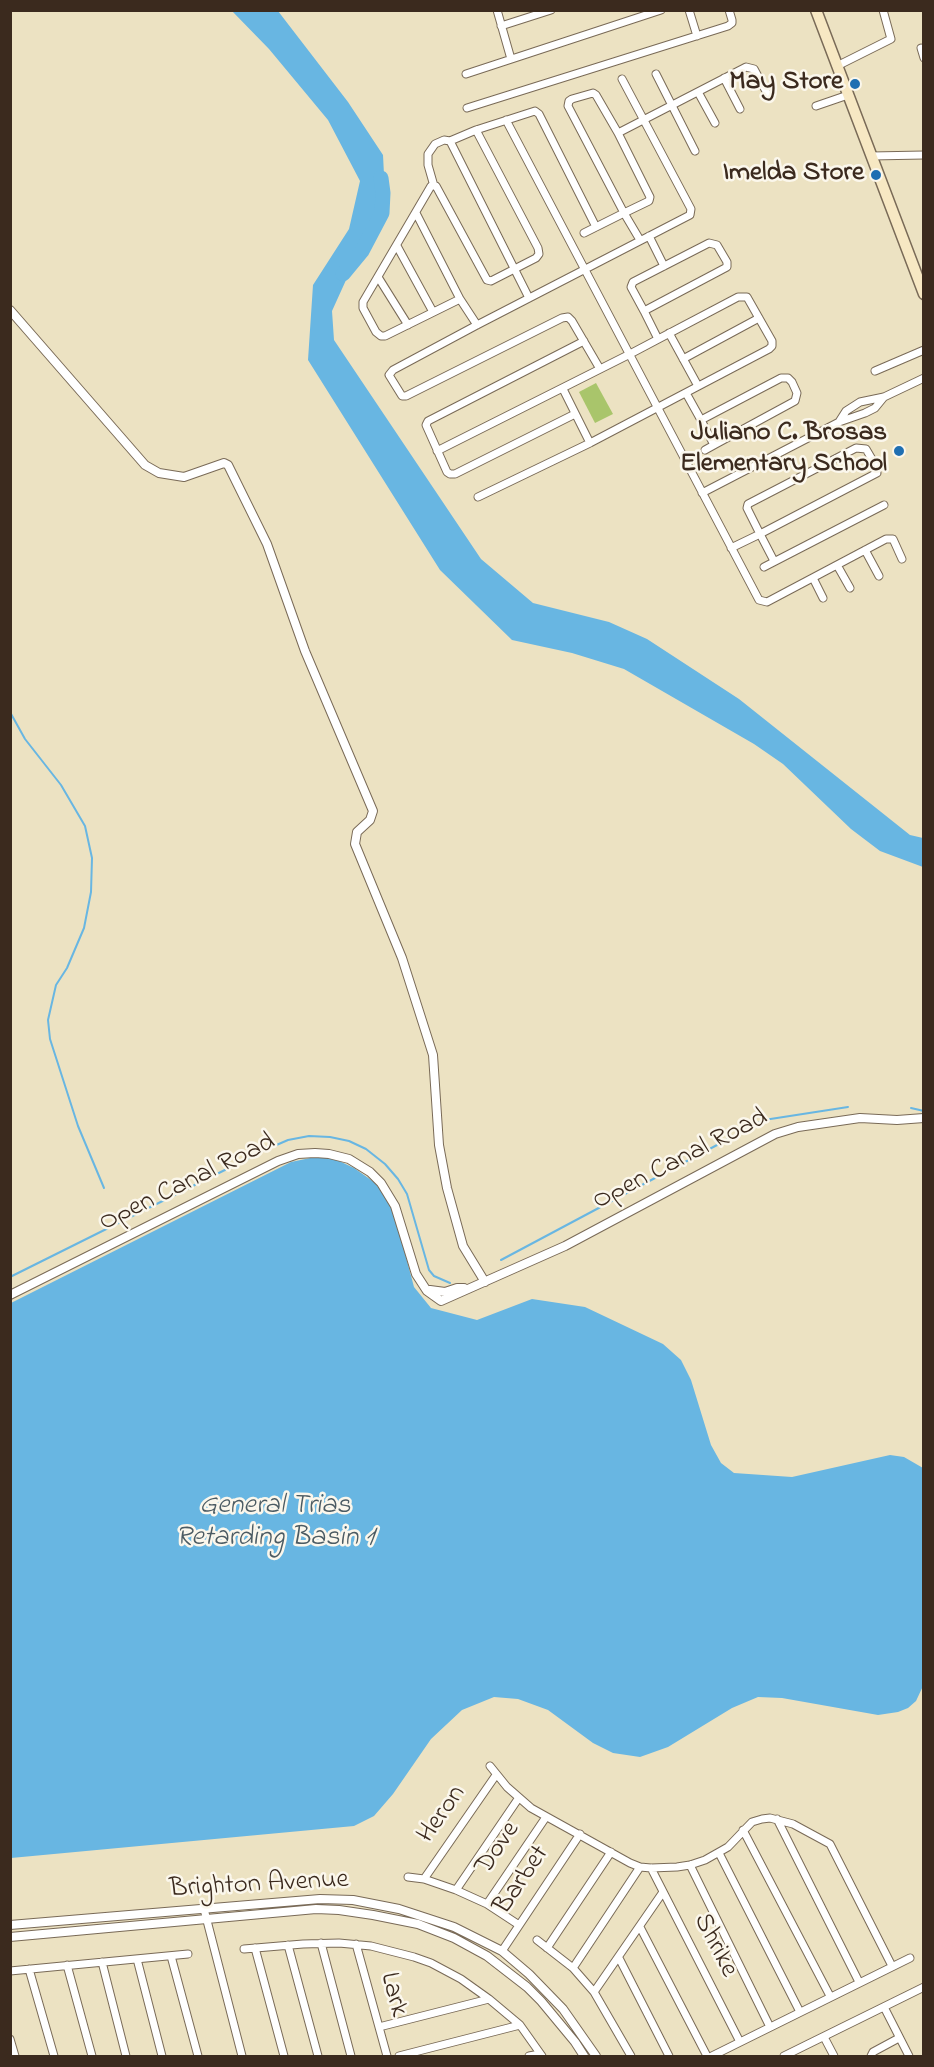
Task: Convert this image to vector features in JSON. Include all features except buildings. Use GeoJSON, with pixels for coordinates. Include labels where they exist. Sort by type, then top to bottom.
{"type":"FeatureCollection","features":[{"type":"Feature","properties":{"kind":"main road"},"geometry":{"type":"LineString","coordinates":[[816,10],[924,294]]}},
{"type":"Feature","properties":{"kind":"street"},"geometry":{"type":"LineString","coordinates":[[497,10],[511,59]]}},
{"type":"Feature","properties":{"kind":"street"},"geometry":{"type":"LineString","coordinates":[[501,26],[551,10]]}},
{"type":"Feature","properties":{"kind":"street"},"geometry":{"type":"LineString","coordinates":[[466,74],[661,10]]}},
{"type":"Feature","properties":{"kind":"street"},"geometry":{"type":"LineString","coordinates":[[689,10],[697,36]]}},
{"type":"Feature","properties":{"kind":"street"},"geometry":{"type":"LineString","coordinates":[[467,108],[732,23],[729,10]]}},
{"type":"Feature","properties":{"kind":"street"},"geometry":{"type":"LineString","coordinates":[[837,66],[891,39],[883,10]]}},
{"type":"Feature","properties":{"kind":"street"},"geometry":{"type":"LineString","coordinates":[[921,48],[924,58]]}},
{"type":"Feature","properties":{"kind":"street"},"geometry":{"type":"LineString","coordinates":[[618,134],[751,66],[767,93]]}},
{"type":"Feature","properties":{"kind":"street"},"geometry":{"type":"LineString","coordinates":[[656,74],[695,151]]}},
{"type":"Feature","properties":{"kind":"street"},"geometry":{"type":"LineString","coordinates":[[724,78],[740,109]]}},
{"type":"Feature","properties":{"kind":"street"},"geometry":{"type":"LineString","coordinates":[[600,369],[568,317],[406,396],[402,396],[389,375],[393,370],[477,325],[690,215],[691,209],[622,79]]}},
{"type":"Feature","properties":{"kind":"street"},"geometry":{"type":"LineString","coordinates":[[698,92],[715,123]]}},
{"type":"Feature","properties":{"kind":"street"},"geometry":{"type":"LineString","coordinates":[[584,233],[624,213],[649,201],[650,197],[618,134],[593,93],[569,101],[568,106],[624,213],[640,240]]}},
{"type":"Feature","properties":{"kind":"street"},"geometry":{"type":"LineString","coordinates":[[816,105],[848,95]]}},
{"type":"Feature","properties":{"kind":"street"},"geometry":{"type":"LineString","coordinates":[[476,130],[538,248],[539,254],[537,258],[491,281],[487,280],[434,186],[428,165],[428,154],[438,142],[450,141],[476,130],[535,111],[539,114],[596,227]]}},
{"type":"Feature","properties":{"kind":"street"},"geometry":{"type":"LineString","coordinates":[[506,120],[731,548],[762,602],[767,602],[890,538],[902,559]]}},
{"type":"Feature","properties":{"kind":"street"},"geometry":{"type":"LineString","coordinates":[[450,141],[529,298]]}},
{"type":"Feature","properties":{"kind":"street"},"geometry":{"type":"LineString","coordinates":[[871,156],[924,155]]}},
{"type":"Feature","properties":{"kind":"street"},"geometry":{"type":"LineString","coordinates":[[434,186],[428,188],[416,213],[363,302],[363,308],[376,332],[385,336],[460,299]]}},
{"type":"Feature","properties":{"kind":"street"},"geometry":{"type":"LineString","coordinates":[[416,213],[460,299],[477,325]]}},
{"type":"Feature","properties":{"kind":"street"},"geometry":{"type":"LineString","coordinates":[[649,236],[664,266]]}},
{"type":"Feature","properties":{"kind":"street"},"geometry":{"type":"LineString","coordinates":[[644,311],[727,267],[727,262],[714,242],[633,282],[631,287],[658,339]]}},
{"type":"Feature","properties":{"kind":"street"},"geometry":{"type":"LineString","coordinates":[[397,246],[433,312]]}},
{"type":"Feature","properties":{"kind":"street"},"geometry":{"type":"LineString","coordinates":[[378,277],[408,325]]}},
{"type":"Feature","properties":{"kind":"street"},"geometry":{"type":"LineString","coordinates":[[437,451],[563,389],[738,297],[747,297],[772,341],[772,346],[590,443],[478,497]]}},
{"type":"Feature","properties":{"kind":"street"},"geometry":{"type":"LineString","coordinates":[[10,310],[145,465],[159,473],[184,477],[224,463],[228,465],[267,544],[305,651],[373,811],[370,820],[357,832],[355,844],[402,958],[433,1055],[439,1145],[447,1188],[463,1246],[485,1282]]}},
{"type":"Feature","properties":{"kind":"street"},"geometry":{"type":"LineString","coordinates":[[683,359],[759,318]]}},
{"type":"Feature","properties":{"kind":"street"},"geometry":{"type":"LineString","coordinates":[[669,333],[698,386]]}},
{"type":"Feature","properties":{"kind":"street"},"geometry":{"type":"LineString","coordinates":[[575,414],[455,474],[447,471],[426,425],[428,421],[584,341]]}},
{"type":"Feature","properties":{"kind":"street"},"geometry":{"type":"LineString","coordinates":[[875,371],[924,350]]}},
{"type":"Feature","properties":{"kind":"street"},"geometry":{"type":"LineString","coordinates":[[701,420],[781,378],[788,378],[797,393],[795,401],[705,450]]}},
{"type":"Feature","properties":{"kind":"street"},"geometry":{"type":"LineString","coordinates":[[839,422],[846,411],[860,402],[884,397],[924,378]]}},
{"type":"Feature","properties":{"kind":"street"},"geometry":{"type":"LineString","coordinates":[[563,389],[590,443]]}},
{"type":"Feature","properties":{"kind":"street"},"geometry":{"type":"LineString","coordinates":[[686,393],[714,445]]}},
{"type":"Feature","properties":{"kind":"street"},"geometry":{"type":"LineString","coordinates":[[702,493],[839,422],[875,408],[884,397]]}},
{"type":"Feature","properties":{"kind":"street"},"geometry":{"type":"LineString","coordinates":[[731,548],[760,534],[877,473],[876,466],[866,449],[856,448],[748,504],[747,508],[760,534],[774,561]]}},
{"type":"Feature","properties":{"kind":"street"},"geometry":{"type":"LineString","coordinates":[[764,567],[884,505]]}},
{"type":"Feature","properties":{"kind":"street"},"geometry":{"type":"LineString","coordinates":[[865,550],[879,576]]}},
{"type":"Feature","properties":{"kind":"street"},"geometry":{"type":"LineString","coordinates":[[837,566],[850,588]]}},
{"type":"Feature","properties":{"kind":"street"},"geometry":{"type":"LineString","coordinates":[[813,578],[823,598]]}},
{"type":"Feature","properties":{"kind":"street","name":"Open Canal Road"},"geometry":{"type":"LineString","coordinates":[[10,1295],[278,1161],[298,1154],[329,1154],[349,1159],[370,1172],[381,1183],[395,1206],[412,1266],[422,1285],[439,1293],[457,1288],[470,1288],[565,1245],[750,1145],[775,1134],[798,1127],[851,1119],[924,1118]]}},
{"type":"Feature","properties":{"kind":"street"},"geometry":{"type":"LineString","coordinates":[[490,1766],[518,1798],[546,1817],[640,1867],[690,1865],[719,1853],[733,1843],[752,1822],[762,1819],[777,1819],[793,1824],[830,1844],[892,1966]]}},
{"type":"Feature","properties":{"kind":"street","name":"Heron"},"geometry":{"type":"LineString","coordinates":[[424,1879],[496,1775]]}},
{"type":"Feature","properties":{"kind":"street"},"geometry":{"type":"LineString","coordinates":[[456,1890],[518,1798]]}},
{"type":"Feature","properties":{"kind":"street","name":"Dove"},"geometry":{"type":"LineString","coordinates":[[487,1904],[546,1817]]}},
{"type":"Feature","properties":{"kind":"street"},"geometry":{"type":"LineString","coordinates":[[777,1819],[859,1982]]}},
{"type":"Feature","properties":{"kind":"street"},"geometry":{"type":"LineString","coordinates":[[743,1830],[830,1996]]}},
{"type":"Feature","properties":{"kind":"street","name":"Barbet"},"geometry":{"type":"LineString","coordinates":[[502,1951],[580,1834]]}},
{"type":"Feature","properties":{"kind":"street"},"geometry":{"type":"LineString","coordinates":[[547,1948],[611,1852]]}},
{"type":"Feature","properties":{"kind":"street"},"geometry":{"type":"LineString","coordinates":[[719,1853],[800,2012]]}},
{"type":"Feature","properties":{"kind":"street"},"geometry":{"type":"LineString","coordinates":[[690,1865],[770,2027]]}},
{"type":"Feature","properties":{"kind":"street"},"geometry":{"type":"LineString","coordinates":[[573,1968],[640,1867]]}},
{"type":"Feature","properties":{"kind":"street","name":"Shrike"},"geometry":{"type":"LineString","coordinates":[[651,1868],[740,2042]]}},
{"type":"Feature","properties":{"kind":"street"},"geometry":{"type":"LineString","coordinates":[[408,1876],[456,1890],[487,1904],[519,1925]]}},
{"type":"Feature","properties":{"kind":"street"},"geometry":{"type":"LineString","coordinates":[[594,1992],[663,1892]]}},
{"type":"Feature","properties":{"kind":"street","name":"Brighton Avenue"},"geometry":{"type":"LineString","coordinates":[[10,1925],[320,1899],[353,1900],[426,1916],[502,1951],[529,1974],[563,2009],[596,2056]]}},
{"type":"Feature","properties":{"kind":"street"},"geometry":{"type":"LineString","coordinates":[[204,1909],[242,2056]]}},
{"type":"Feature","properties":{"kind":"street","name":"Brighton Avenue"},"geometry":{"type":"LineString","coordinates":[[10,1937],[316,1909],[356,1912],[418,1924],[454,1938],[499,1964],[542,2001],[584,2056]]}},
{"type":"Feature","properties":{"kind":"street"},"geometry":{"type":"LineString","coordinates":[[640,1927],[707,2056]]}},
{"type":"Feature","properties":{"kind":"street"},"geometry":{"type":"LineString","coordinates":[[537,1940],[573,1968],[594,1992],[631,2056]]}},
{"type":"Feature","properties":{"kind":"street"},"geometry":{"type":"LineString","coordinates":[[321,1943],[351,2056]]}},
{"type":"Feature","properties":{"kind":"street"},"geometry":{"type":"LineString","coordinates":[[244,1949],[321,1943],[356,1944],[398,1952],[431,1963],[461,1979],[489,1999],[520,2025],[541,2055]]}},
{"type":"Feature","properties":{"kind":"street","name":"Lark"},"geometry":{"type":"LineString","coordinates":[[356,1944],[387,2056]]}},
{"type":"Feature","properties":{"kind":"street"},"geometry":{"type":"LineString","coordinates":[[288,1945],[318,2056]]}},
{"type":"Feature","properties":{"kind":"street"},"geometry":{"type":"LineString","coordinates":[[255,1948],[284,2056]]}},
{"type":"Feature","properties":{"kind":"street"},"geometry":{"type":"LineString","coordinates":[[10,1971],[188,1954]]}},
{"type":"Feature","properties":{"kind":"street"},"geometry":{"type":"LineString","coordinates":[[171,1956],[198,2056]]}},
{"type":"Feature","properties":{"kind":"street"},"geometry":{"type":"LineString","coordinates":[[618,1958],[669,2056]]}},
{"type":"Feature","properties":{"kind":"street"},"geometry":{"type":"LineString","coordinates":[[712,2056],[910,1958]]}},
{"type":"Feature","properties":{"kind":"street"},"geometry":{"type":"LineString","coordinates":[[137,1959],[162,2056]]}},
{"type":"Feature","properties":{"kind":"street"},"geometry":{"type":"LineString","coordinates":[[102,1962],[126,2056]]}},
{"type":"Feature","properties":{"kind":"street"},"geometry":{"type":"LineString","coordinates":[[67,1965],[92,2056]]}},
{"type":"Feature","properties":{"kind":"street"},"geometry":{"type":"LineString","coordinates":[[29,1969],[54,2056]]}},
{"type":"Feature","properties":{"kind":"street"},"geometry":{"type":"LineString","coordinates":[[784,2056],[924,1986]]}},
{"type":"Feature","properties":{"kind":"street"},"geometry":{"type":"LineString","coordinates":[[379,2027],[489,1999]]}},
{"type":"Feature","properties":{"kind":"street"},"geometry":{"type":"LineString","coordinates":[[884,2007],[909,2056]]}},
{"type":"Feature","properties":{"kind":"street"},"geometry":{"type":"LineString","coordinates":[[399,2056],[520,2025]]}},
{"type":"Feature","properties":{"kind":"street"},"geometry":{"type":"LineString","coordinates":[[824,2037],[834,2056]]}},
{"type":"Feature","properties":{"kind":"street"},"geometry":{"type":"LineString","coordinates":[[10,2038],[15,2056]]}},
{"type":"Feature","properties":{"kind":"street"},"geometry":{"type":"LineString","coordinates":[[871,2056],[873,2052],[899,2038]]}},
{"type":"Feature","properties":{"kind":"street"},"geometry":{"type":"LineString","coordinates":[[529,2056],[541,2055]]}},
{"type":"Feature","properties":{"kind":"green space"},"geometry":{"type":"Polygon","coordinates":[[[596,383],[613,414],[595,423],[579,392],[596,383]]]}},
{"type":"Feature","properties":{"kind":"water"},"geometry":{"type":"Polygon","coordinates":[[[232,11],[278,11],[348,102],[383,155],[385,194],[332,311],[334,340],[481,559],[533,603],[609,622],[647,639],[739,699],[910,835],[923,838],[923,867],[880,851],[851,829],[783,764],[754,744],[624,669],[572,653],[512,640],[440,570],[308,360],[313,285],[349,229],[360,181],[328,120],[269,49],[232,11]]]}},
{"type":"Feature","properties":{"kind":"water","name":"General Trias Retarding Basin 1"},"geometry":{"type":"Polygon","coordinates":[[[315,1157],[335,1159],[354,1168],[374,1182],[388,1199],[397,1223],[414,1287],[431,1308],[477,1320],[532,1299],[585,1307],[663,1344],[681,1360],[691,1380],[711,1445],[721,1463],[734,1473],[792,1477],[890,1455],[904,1457],[923,1468],[923,1686],[916,1701],[908,1708],[898,1712],[878,1715],[782,1698],[758,1697],[732,1708],[668,1747],[640,1757],[613,1753],[593,1743],[548,1710],[518,1699],[494,1697],[462,1710],[431,1739],[393,1794],[374,1816],[354,1826],[11,1858],[11,1303],[291,1162],[315,1157]]]}},
{"type":"Feature","properties":{"kind":"waterway"},"geometry":{"type":"LineString","coordinates":[[343,274],[362,251],[382,213],[381,178]]}},
{"type":"Feature","properties":{"kind":"waterway"},"geometry":{"type":"LineString","coordinates":[[10,712],[25,739],[61,785],[85,826],[92,858],[91,892],[84,928],[67,968],[56,985],[48,1020],[50,1039],[78,1126],[104,1188]]}},
{"type":"Feature","properties":{"kind":"waterway"},"geometry":{"type":"LineString","coordinates":[[501,1260],[764,1120],[848,1107]]}},
{"type":"Feature","properties":{"kind":"waterway"},"geometry":{"type":"LineString","coordinates":[[911,1108],[924,1111]]}},
{"type":"Feature","properties":{"kind":"waterway"},"geometry":{"type":"LineString","coordinates":[[10,1277],[265,1150],[288,1140],[309,1136],[349,1141],[366,1149],[385,1164],[407,1194],[429,1270],[434,1276],[450,1283]]}},
{"type":"Feature","properties":{"kind":"place","name":"May Store"},"geometry":{"type":"Point","coordinates":[855,84]}},
{"type":"Feature","properties":{"kind":"place","name":"Imelda Store"},"geometry":{"type":"Point","coordinates":[876,175]}},
{"type":"Feature","properties":{"kind":"place","name":"Juliano C. Brosas Elementary School"},"geometry":{"type":"Point","coordinates":[899,451]}}]}
